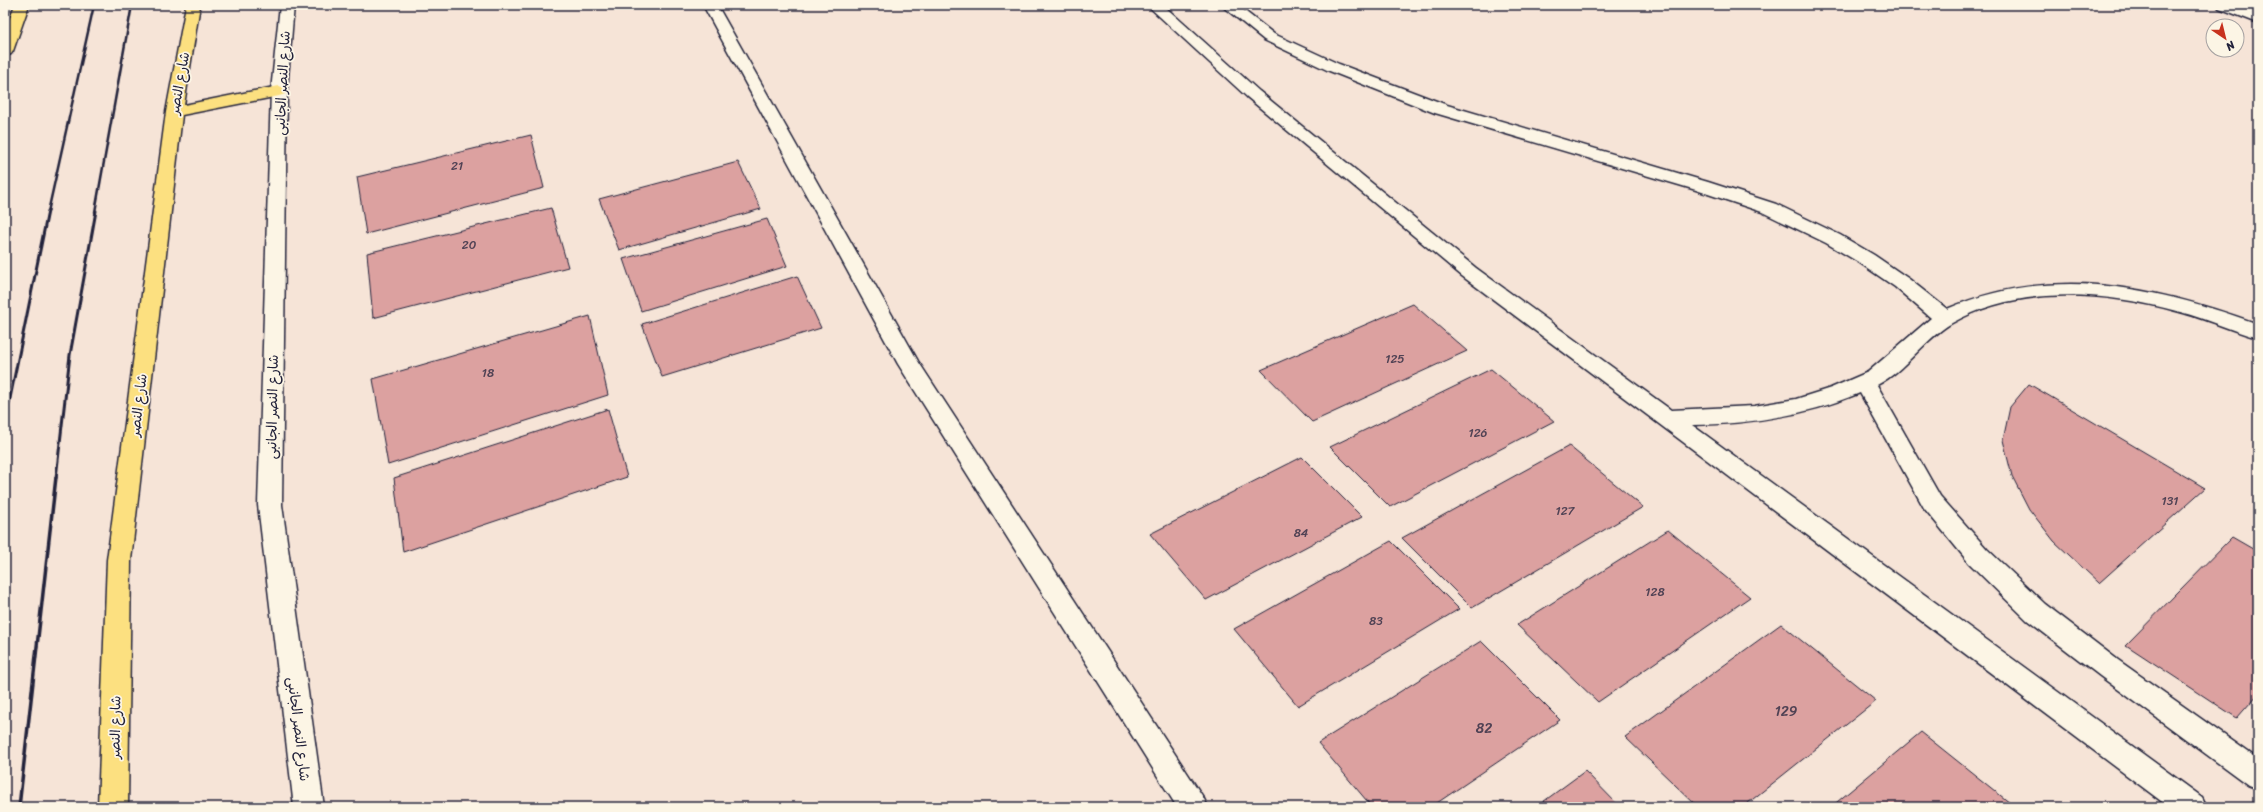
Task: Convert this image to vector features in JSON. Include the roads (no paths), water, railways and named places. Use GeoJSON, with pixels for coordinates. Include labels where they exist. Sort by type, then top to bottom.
{"type":"FeatureCollection","features":[{"type":"Feature","properties":{"kind":"main road"},"geometry":{"type":"LineString","coordinates":[[5,51],[22,5]]}},
{"type":"Feature","properties":{"kind":"main road","name":"شارع النصر"},"geometry":{"type":"LineString","coordinates":[[113,807],[119,560],[174,112],[193,5]]}},
{"type":"Feature","properties":{"kind":"main road"},"geometry":{"type":"LineString","coordinates":[[174,112],[279,91]]}},
{"type":"Feature","properties":{"kind":"street","name":"شارع النصر الجانبى"},"geometry":{"type":"LineString","coordinates":[[287,5],[279,91],[270,505],[309,807]]}},
{"type":"Feature","properties":{"kind":"street"},"geometry":{"type":"LineString","coordinates":[[710,5],[909,364],[1193,807]]}},
{"type":"Feature","properties":{"kind":"street"},"geometry":{"type":"LineString","coordinates":[[1154,5],[1253,94],[1469,272],[2192,807]]}},
{"type":"Feature","properties":{"kind":"street"},"geometry":{"type":"LineString","coordinates":[[1228,5],[1269,37],[1333,67],[1440,109],[1702,186],[1769,208],[1832,239],[1867,259],[1902,283],[1944,318]]}},
{"type":"Feature","properties":{"kind":"street"},"geometry":{"type":"LineString","coordinates":[[2224,5],[2258,18]]}},
{"type":"Feature","properties":{"kind":"street"},"geometry":{"type":"LineString","coordinates":[[1666,418],[1754,414],[1804,404],[1865,383],[1894,363],[1944,318],[1977,302],[2018,293],[2064,289],[2115,292],[2181,305],[2223,317],[2258,331]]}},
{"type":"Feature","properties":{"kind":"street"},"geometry":{"type":"LineString","coordinates":[[1865,383],[1932,502],[1978,556],[2036,612],[2109,668],[2258,776]]}},
{"type":"Feature","properties":{"kind":"railway"},"geometry":{"type":"LineString","coordinates":[[48,212],[94,5]]}},
{"type":"Feature","properties":{"kind":"railway"},"geometry":{"type":"LineString","coordinates":[[95,212],[132,5]]}},
{"type":"Feature","properties":{"kind":"railway"},"geometry":{"type":"LineString","coordinates":[[5,423],[48,211]]}},
{"type":"Feature","properties":{"kind":"railway"},"geometry":{"type":"LineString","coordinates":[[56,478],[70,355],[96,211]]}},
{"type":"Feature","properties":{"kind":"railway"},"geometry":{"type":"LineString","coordinates":[[19,807],[56,477]]}}]}
